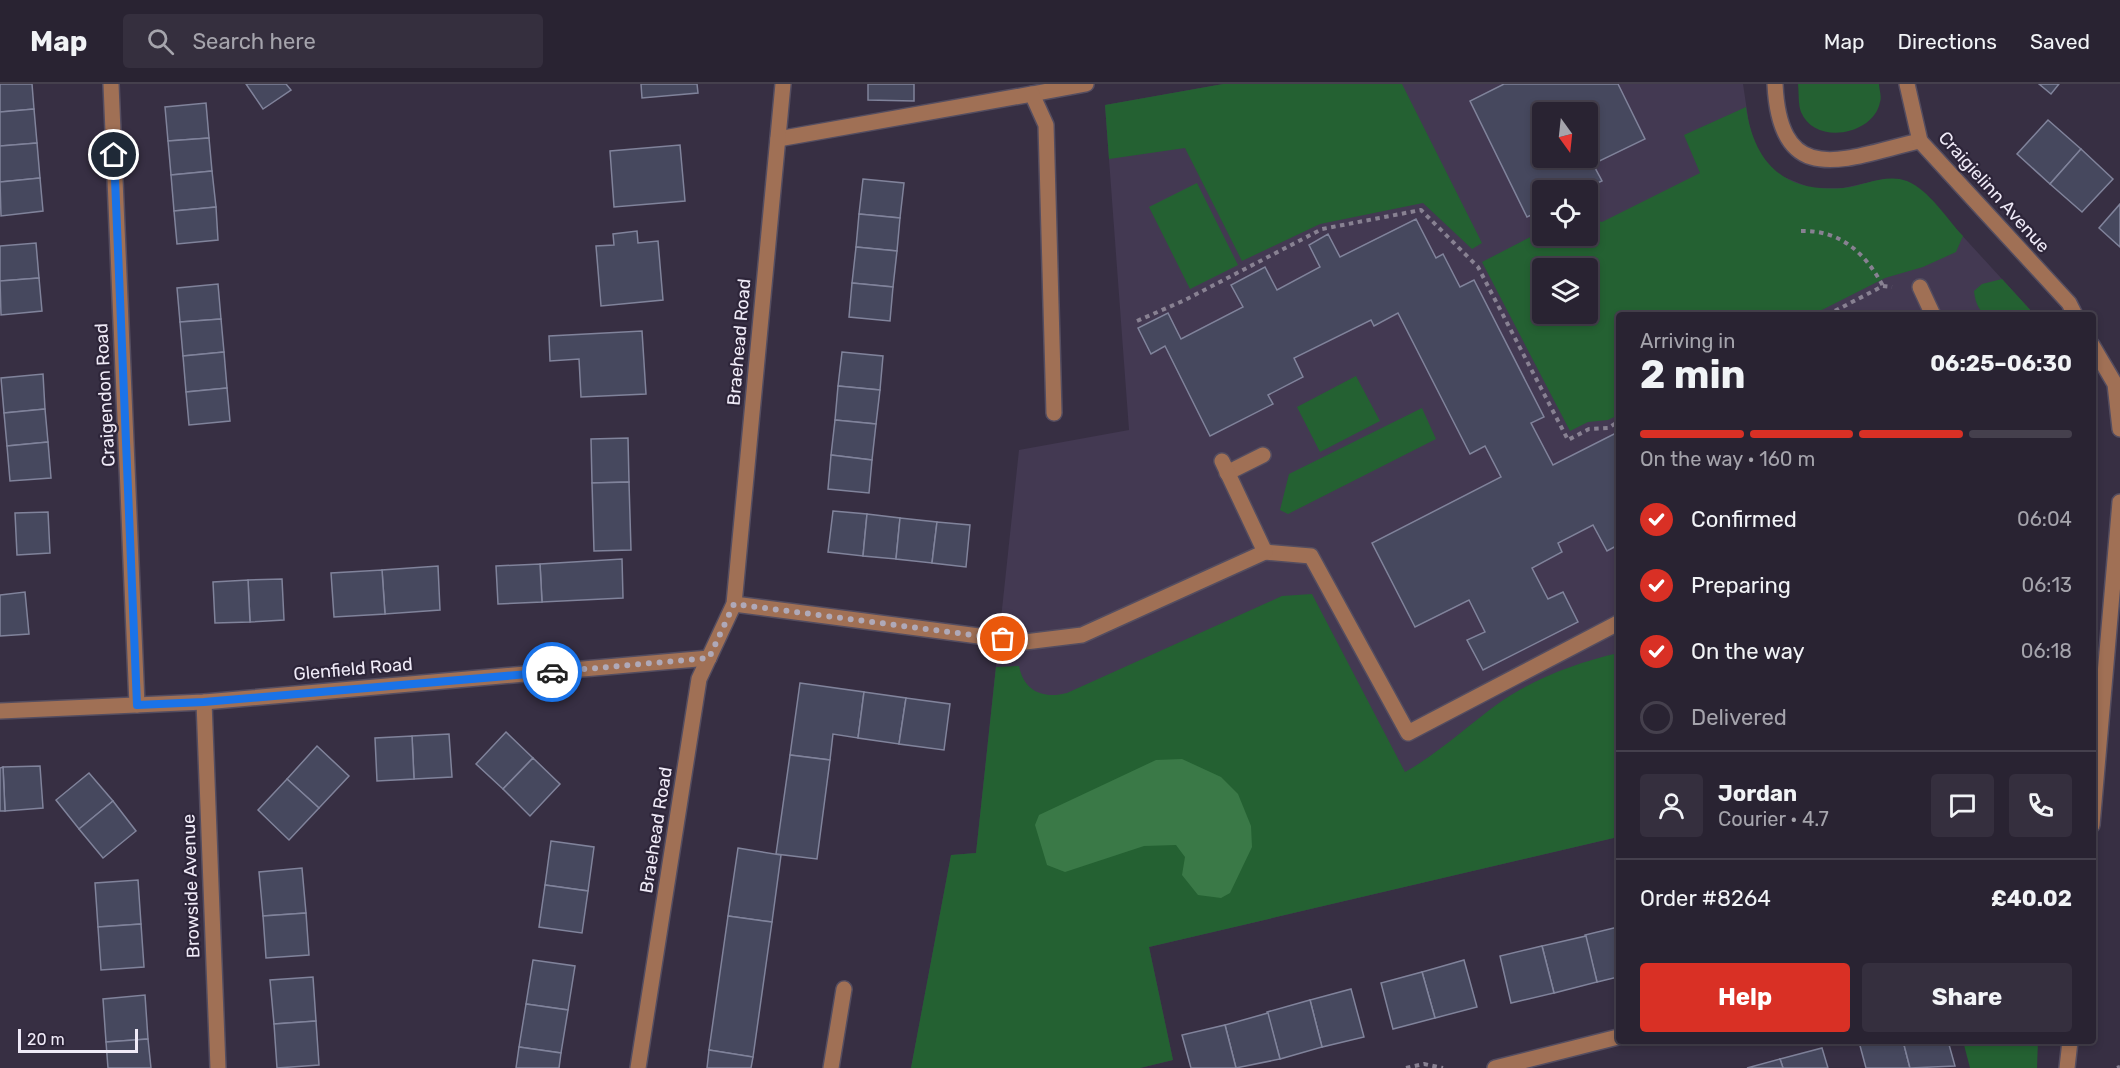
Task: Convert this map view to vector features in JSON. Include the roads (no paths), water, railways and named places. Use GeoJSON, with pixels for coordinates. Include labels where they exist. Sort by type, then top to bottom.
{"type":"FeatureCollection","features":[{"type":"Feature","properties":{"kind":"street","name":"Craigendon Road"},"geometry":{"type":"LineString","coordinates":[[111,84],[137,705]]}},
{"type":"Feature","properties":{"kind":"street","name":"Braehead Road"},"geometry":{"type":"LineString","coordinates":[[638,1068],[699,680],[734,604],[783,84]]}},
{"type":"Feature","properties":{"kind":"street"},"geometry":{"type":"LineString","coordinates":[[778,139],[1086,84]]}},
{"type":"Feature","properties":{"kind":"street"},"geometry":{"type":"LineString","coordinates":[[1775,84],[1776,101],[1784,130],[1795,149],[1823,162],[1857,158],[1920,141]]}},
{"type":"Feature","properties":{"kind":"street","name":"Craigielinn Avenue"},"geometry":{"type":"LineString","coordinates":[[1907,84],[1920,141],[2069,303],[2074,312]]}},
{"type":"Feature","properties":{"kind":"street"},"geometry":{"type":"LineString","coordinates":[[1032,94],[1046,124],[1054,413]]}},
{"type":"Feature","properties":{"kind":"street"},"geometry":{"type":"LineString","coordinates":[[1920,287],[1932,312]]}},
{"type":"Feature","properties":{"kind":"street"},"geometry":{"type":"LineString","coordinates":[[2096,351],[2117,384],[2120,429]]}},
{"type":"Feature","properties":{"kind":"street"},"geometry":{"type":"LineString","coordinates":[[1263,455],[1224,467],[1265,552]]}},
{"type":"Feature","properties":{"kind":"street"},"geometry":{"type":"LineString","coordinates":[[2096,779],[2120,502]]}},
{"type":"Feature","properties":{"kind":"street"},"geometry":{"type":"LineString","coordinates":[[734,604],[1025,642],[1082,635],[1265,552],[1311,556],[1408,734],[1616,624]]}},
{"type":"Feature","properties":{"kind":"street","name":"Glenfield Road"},"geometry":{"type":"LineString","coordinates":[[0,711],[204,702],[709,658]]}},
{"type":"Feature","properties":{"kind":"street","name":"Browside Avenue"},"geometry":{"type":"LineString","coordinates":[[204,702],[218,1068]]}},
{"type":"Feature","properties":{"kind":"street"},"geometry":{"type":"LineString","coordinates":[[831,1068],[844,990]]}},
{"type":"Feature","properties":{"kind":"street"},"geometry":{"type":"LineString","coordinates":[[1495,1068],[1616,1038]]}},
{"type":"Feature","properties":{"kind":"street"},"geometry":{"type":"LineString","coordinates":[[2067,1068],[2070,1044]]}}]}
